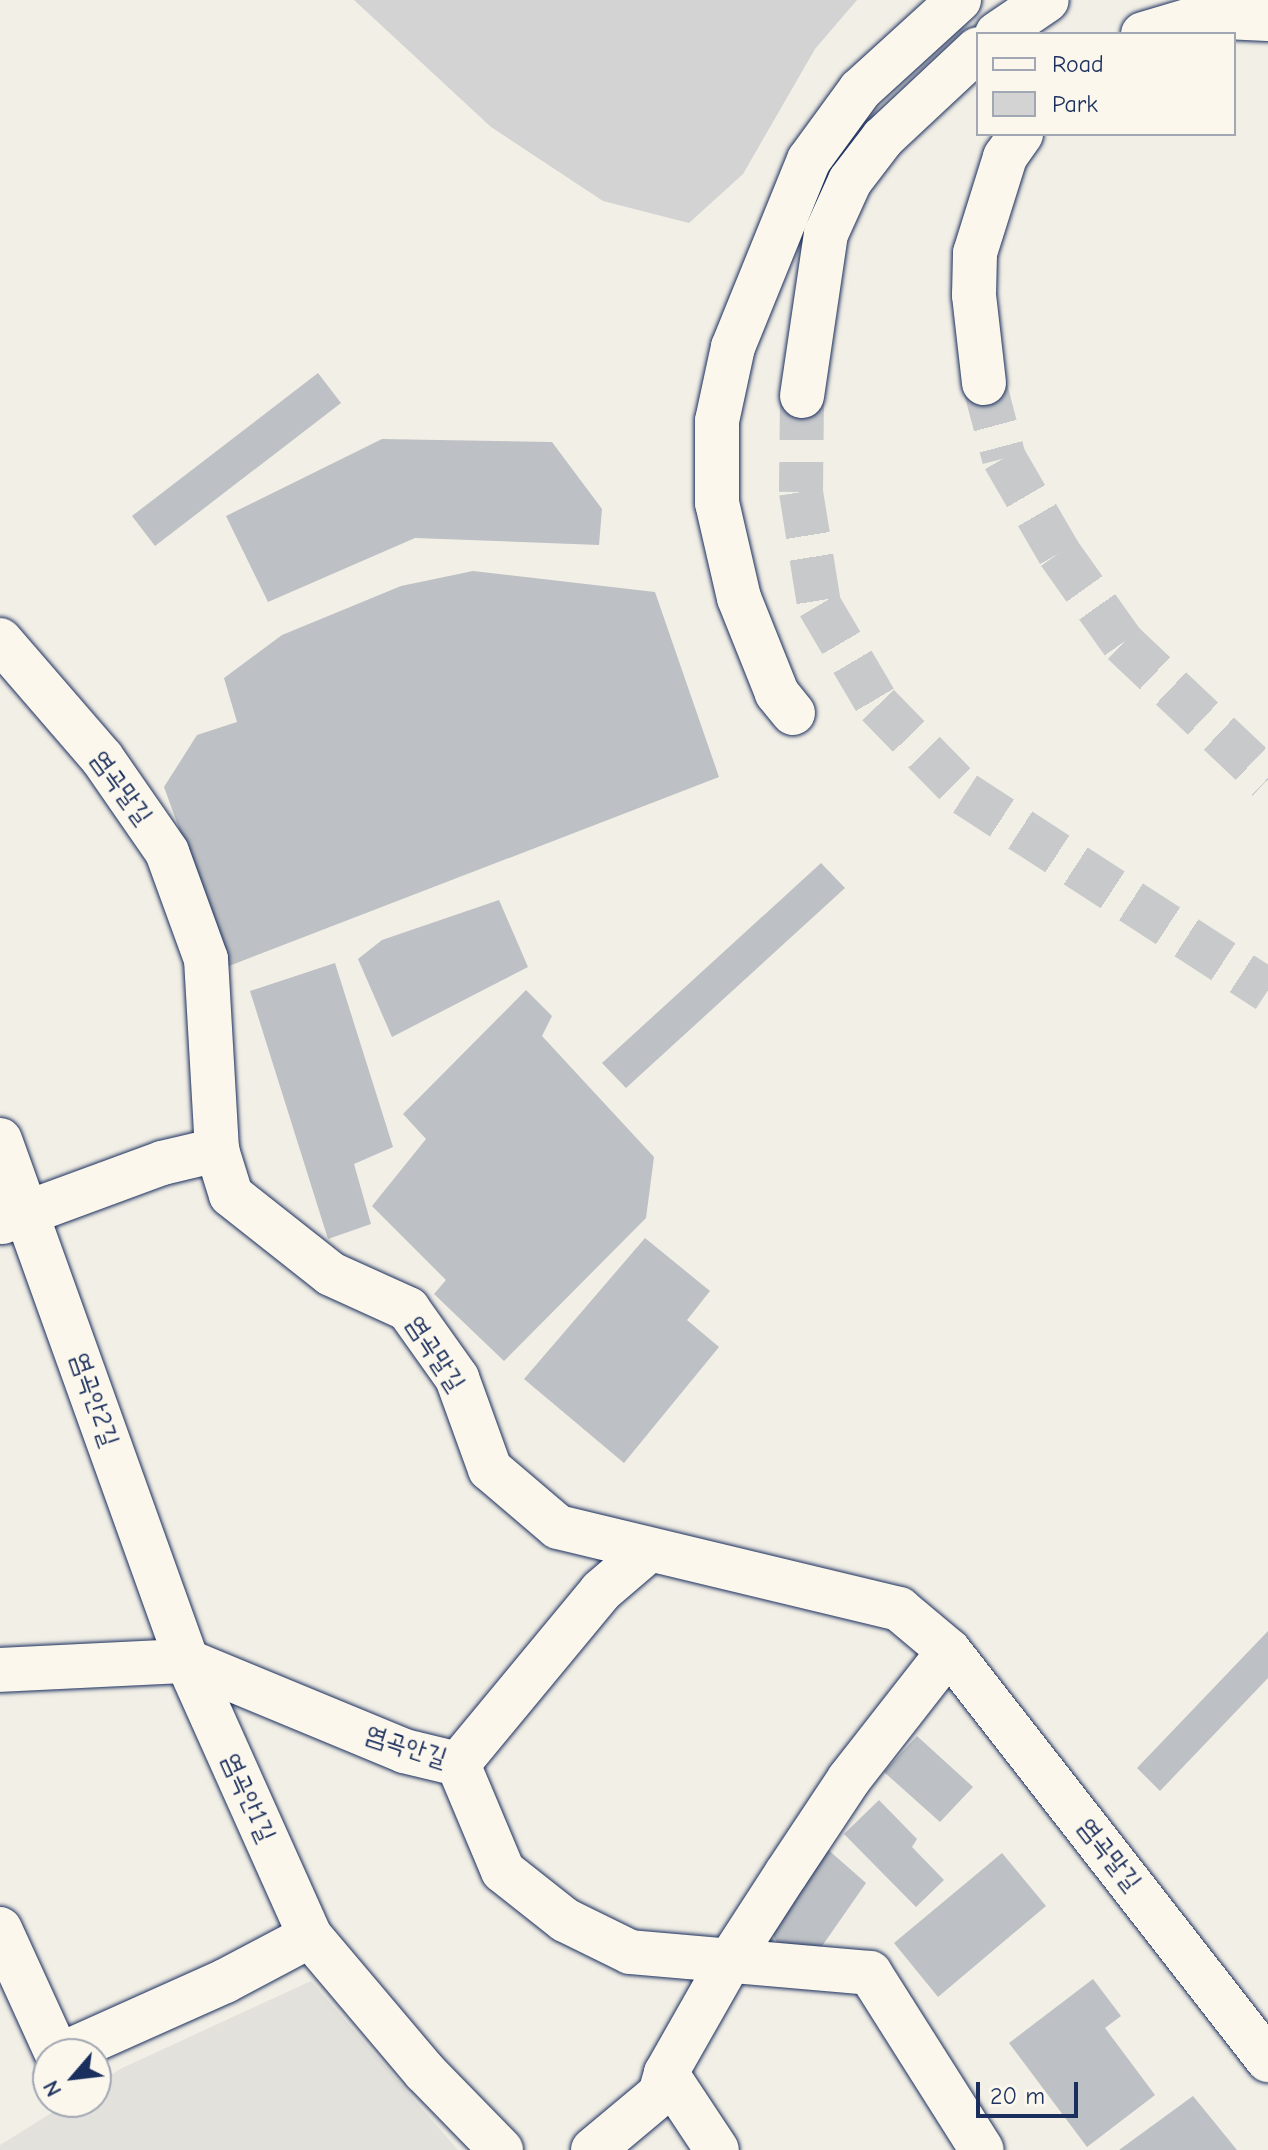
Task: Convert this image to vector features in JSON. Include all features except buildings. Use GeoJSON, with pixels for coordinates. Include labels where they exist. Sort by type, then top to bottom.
{"type":"FeatureCollection","features":[{"type":"Feature","properties":{"kind":"street"},"geometry":{"type":"LineString","coordinates":[[793,713],[777,693],[739,598],[717,503],[717,421],[733,347],[809,160],[860,90],[959,0]]}},
{"type":"Feature","properties":{"kind":"street"},"geometry":{"type":"LineString","coordinates":[[1000,32],[1047,0]]}},
{"type":"Feature","properties":{"kind":"street"},"geometry":{"type":"LineString","coordinates":[[1150,32],[1204,16],[1268,19]]}},
{"type":"Feature","properties":{"kind":"street"},"geometry":{"type":"LineString","coordinates":[[802,396],[826,234],[850,181],[883,138],[976,51]]}},
{"type":"Feature","properties":{"kind":"street"},"geometry":{"type":"LineString","coordinates":[[984,383],[974,295],[975,253],[1005,157],[1020,136]]}},
{"type":"Feature","properties":{"kind":"street","name":"염곡말길"},"geometry":{"type":"LineString","coordinates":[[0,640],[102,758],[167,852],[206,959],[217,1150],[231,1195],[331,1274],[408,1309],[457,1378],[490,1469],[558,1527],[853,1594],[899,1609],[949,1651],[1268,2060]]}},
{"type":"Feature","properties":{"kind":"street","name":"염곡안2길"},"geometry":{"type":"LineString","coordinates":[[0,1140],[14,1217],[187,1661]]}},
{"type":"Feature","properties":{"kind":"street"},"geometry":{"type":"LineString","coordinates":[[14,1217],[162,1163],[217,1150]]}},
{"type":"Feature","properties":{"kind":"street"},"geometry":{"type":"LineString","coordinates":[[458,1764],[601,1591],[649,1550]]}},
{"type":"Feature","properties":{"kind":"street"},"geometry":{"type":"LineString","coordinates":[[593,2150],[660,2094],[666,2073],[729,1962],[849,1779],[949,1651]]}},
{"type":"Feature","properties":{"kind":"street","name":"염곡안길"},"geometry":{"type":"LineString","coordinates":[[0,1670],[187,1661],[404,1751],[458,1764],[503,1871],[565,1920],[630,1952],[870,1973],[982,2150]]}},
{"type":"Feature","properties":{"kind":"street","name":"염곡안1길"},"geometry":{"type":"LineString","coordinates":[[187,1661],[310,1936],[425,2072],[501,2150]]}},
{"type":"Feature","properties":{"kind":"street"},"geometry":{"type":"LineString","coordinates":[[0,1929],[52,2038]]}},
{"type":"Feature","properties":{"kind":"street"},"geometry":{"type":"LineString","coordinates":[[96,2038],[225,1981],[310,1936]]}},
{"type":"Feature","properties":{"kind":"street"},"geometry":{"type":"LineString","coordinates":[[666,2073],[717,2150]]}},
{"type":"Feature","properties":{"kind":"shaded area"},"geometry":{"type":"Polygon","coordinates":[[[311,1981],[458,2150],[0,2150],[0,2145],[43,2118],[112,2118],[112,2074],[311,1981]]]}},
{"type":"Feature","properties":{"kind":"green space"},"geometry":{"type":"Polygon","coordinates":[[[354,0],[857,0],[815,49],[743,174],[689,223],[603,201],[491,127],[354,0]]]}},
{"type":"Feature","properties":{"kind":"tunnel"},"geometry":{"type":"LineString","coordinates":[[984,383],[1004,458],[1059,553],[1123,643],[1268,780]]}},
{"type":"Feature","properties":{"kind":"tunnel"},"geometry":{"type":"LineString","coordinates":[[802,396],[801,492],[819,605],[878,705],[965,794],[1268,991]]}}]}
